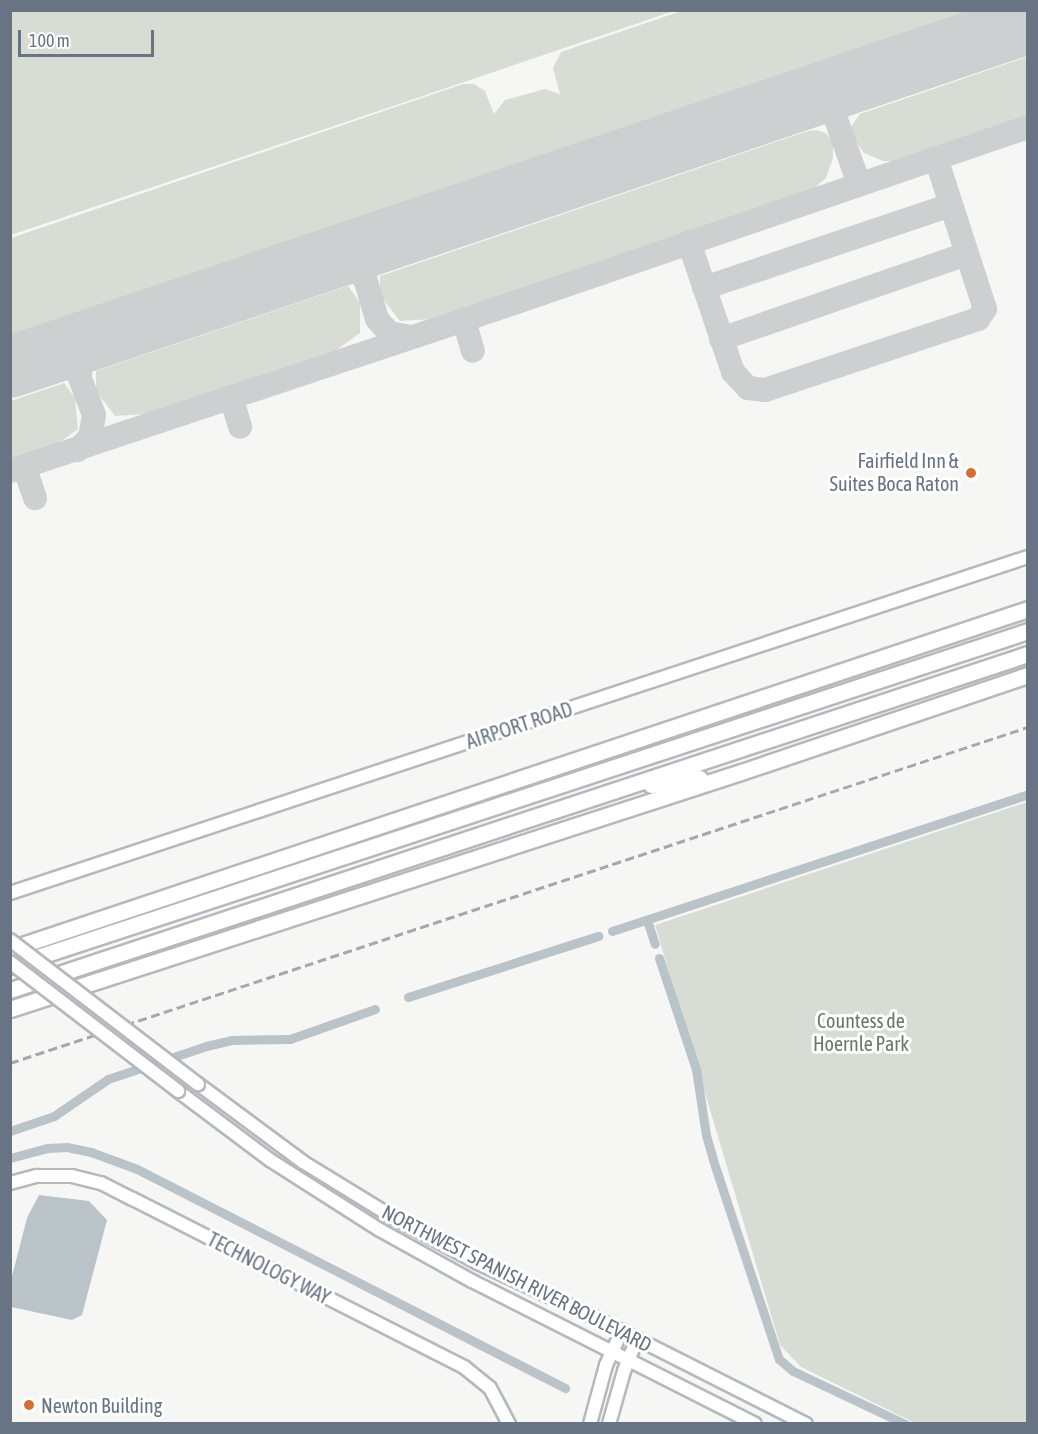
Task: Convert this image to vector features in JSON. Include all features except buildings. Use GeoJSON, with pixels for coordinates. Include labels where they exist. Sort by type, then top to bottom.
{"type":"FeatureCollection","features":[{"type":"Feature","properties":{"kind":"highway"},"geometry":{"type":"LineString","coordinates":[[10,949],[1028,609]]}},
{"type":"Feature","properties":{"kind":"highway"},"geometry":{"type":"LineString","coordinates":[[831,697],[974,626]]}},
{"type":"Feature","properties":{"kind":"highway"},"geometry":{"type":"LineString","coordinates":[[10,964],[1028,632]]}},
{"type":"Feature","properties":{"kind":"highway"},"geometry":{"type":"LineString","coordinates":[[10,990],[1028,654]]}},
{"type":"Feature","properties":{"kind":"highway"},"geometry":{"type":"LineString","coordinates":[[10,1009],[741,772],[1028,675]]}},
{"type":"Feature","properties":{"kind":"highway"},"geometry":{"type":"LineString","coordinates":[[610,791],[741,772]]}},
{"type":"Feature","properties":{"kind":"street","name":"AIRPORT ROAD"},"geometry":{"type":"LineString","coordinates":[[10,893],[1028,557]]}},
{"type":"Feature","properties":{"kind":"street","name":"NORTHWEST SPANISH RIVER BOULEVARD"},"geometry":{"type":"LineString","coordinates":[[10,940],[276,1143],[389,1215],[476,1262],[622,1331],[806,1424]]}},
{"type":"Feature","properties":{"kind":"street","name":"NORTHWEST SPANISH RIVER BOULEVARD"},"geometry":{"type":"LineString","coordinates":[[10,964],[270,1160],[353,1214],[456,1273],[755,1424]]}},
{"type":"Feature","properties":{"kind":"street","name":"TECHNOLOGY WAY"},"geometry":{"type":"LineString","coordinates":[[10,1183],[52,1175],[72,1176],[101,1183],[464,1367],[490,1388],[506,1420]]}},
{"type":"Feature","properties":{"kind":"street"},"geometry":{"type":"LineString","coordinates":[[590,1424],[612,1352],[622,1331]]}},
{"type":"Feature","properties":{"kind":"street"},"geometry":{"type":"LineString","coordinates":[[609,1424],[628,1360],[637,1339]]}},
{"type":"Feature","properties":{"kind":"green space"},"geometry":{"type":"Polygon","coordinates":[[[11,10],[674,10],[674,11],[11,235],[11,10]]]}},
{"type":"Feature","properties":{"kind":"green space"},"geometry":{"type":"Polygon","coordinates":[[[681,11],[973,11],[11,335],[11,238],[463,84],[474,84],[485,91],[494,114],[505,100],[545,89],[560,94],[553,68],[561,52],[681,11]]]}},
{"type":"Feature","properties":{"kind":"green space"},"geometry":{"type":"Polygon","coordinates":[[[1027,57],[1027,120],[897,161],[883,161],[864,153],[853,138],[850,128],[860,114],[1027,57]]]}},
{"type":"Feature","properties":{"kind":"green space"},"geometry":{"type":"Polygon","coordinates":[[[817,130],[826,133],[833,144],[833,158],[826,178],[812,190],[669,242],[433,319],[400,321],[380,295],[380,276],[808,131],[817,130]]]}},
{"type":"Feature","properties":{"kind":"green space"},"geometry":{"type":"Polygon","coordinates":[[[348,286],[360,303],[360,333],[334,352],[266,377],[147,414],[115,416],[96,391],[96,371],[348,286]]]}},
{"type":"Feature","properties":{"kind":"green space"},"geometry":{"type":"Polygon","coordinates":[[[64,383],[75,398],[78,429],[52,448],[11,463],[11,401],[64,383]]]}},
{"type":"Feature","properties":{"kind":"green space","name":"Countess de Hoernle Park"},"geometry":{"type":"Polygon","coordinates":[[[1027,802],[1027,1423],[915,1423],[801,1367],[780,1345],[655,925],[1027,802]]]}},
{"type":"Feature","properties":{"kind":"shaded area"},"geometry":{"type":"Polygon","coordinates":[[[39,1195],[89,1201],[107,1220],[82,1315],[72,1320],[11,1307],[11,1280],[27,1218],[39,1195]]]}},
{"type":"Feature","properties":{"kind":"waterway"},"geometry":{"type":"LineString","coordinates":[[612,931],[1028,794]]}},
{"type":"Feature","properties":{"kind":"waterway"},"geometry":{"type":"LineString","coordinates":[[647,920],[655,944]]}},
{"type":"Feature","properties":{"kind":"waterway"},"geometry":{"type":"LineString","coordinates":[[408,997],[598,936]]}},
{"type":"Feature","properties":{"kind":"waterway"},"geometry":{"type":"LineString","coordinates":[[659,958],[696,1069],[706,1135],[713,1160],[779,1359],[793,1371],[905,1424]]}},
{"type":"Feature","properties":{"kind":"waterway"},"geometry":{"type":"LineString","coordinates":[[10,1131],[54,1116],[108,1079],[206,1046],[231,1040],[290,1039],[375,1009]]}},
{"type":"Feature","properties":{"kind":"waterway"},"geometry":{"type":"LineString","coordinates":[[10,1158],[48,1148],[67,1147],[91,1152],[137,1169],[565,1388]]}},
{"type":"Feature","properties":{"kind":"taxiway"},"geometry":{"type":"LineString","coordinates":[[826,91],[859,184]]}},
{"type":"Feature","properties":{"kind":"taxiway"},"geometry":{"type":"LineString","coordinates":[[10,471],[464,320],[1028,127]]}},
{"type":"Feature","properties":{"kind":"taxiway"},"geometry":{"type":"LineString","coordinates":[[689,242],[733,372],[748,388],[765,390],[978,319],[985,309],[936,158]]}},
{"type":"Feature","properties":{"kind":"taxiway"},"geometry":{"type":"LineString","coordinates":[[704,288],[950,205]]}},
{"type":"Feature","properties":{"kind":"taxiway"},"geometry":{"type":"LineString","coordinates":[[378,242],[368,253],[362,268],[377,319],[389,333],[412,337]]}},
{"type":"Feature","properties":{"kind":"taxiway"},"geometry":{"type":"LineString","coordinates":[[721,339],[967,254]]}},
{"type":"Feature","properties":{"kind":"taxiway"},"geometry":{"type":"LineString","coordinates":[[331,258],[350,264],[363,277]]}},
{"type":"Feature","properties":{"kind":"taxiway"},"geometry":{"type":"LineString","coordinates":[[464,320],[473,351]]}},
{"type":"Feature","properties":{"kind":"taxiway"},"geometry":{"type":"LineString","coordinates":[[80,376],[80,356],[93,340]]}},
{"type":"Feature","properties":{"kind":"taxiway"},"geometry":{"type":"LineString","coordinates":[[46,355],[66,359],[76,368],[94,415],[90,437],[78,450]]}},
{"type":"Feature","properties":{"kind":"taxiway"},"geometry":{"type":"LineString","coordinates":[[231,397],[240,427]]}},
{"type":"Feature","properties":{"kind":"taxiway"},"geometry":{"type":"LineString","coordinates":[[24,466],[35,498]]}},
{"type":"Feature","properties":{"kind":"runway"},"geometry":{"type":"LineString","coordinates":[[10,367],[1028,23]]}},
{"type":"Feature","properties":{"kind":"railway"},"geometry":{"type":"LineString","coordinates":[[10,1063],[1028,727]]}},
{"type":"Feature","properties":{"kind":"place","name":"Fairfield Inn & Suites Boca Raton"},"geometry":{"type":"Point","coordinates":[971,473]}},
{"type":"Feature","properties":{"kind":"place","name":"Newton Building"},"geometry":{"type":"Point","coordinates":[29,1405]}}]}
